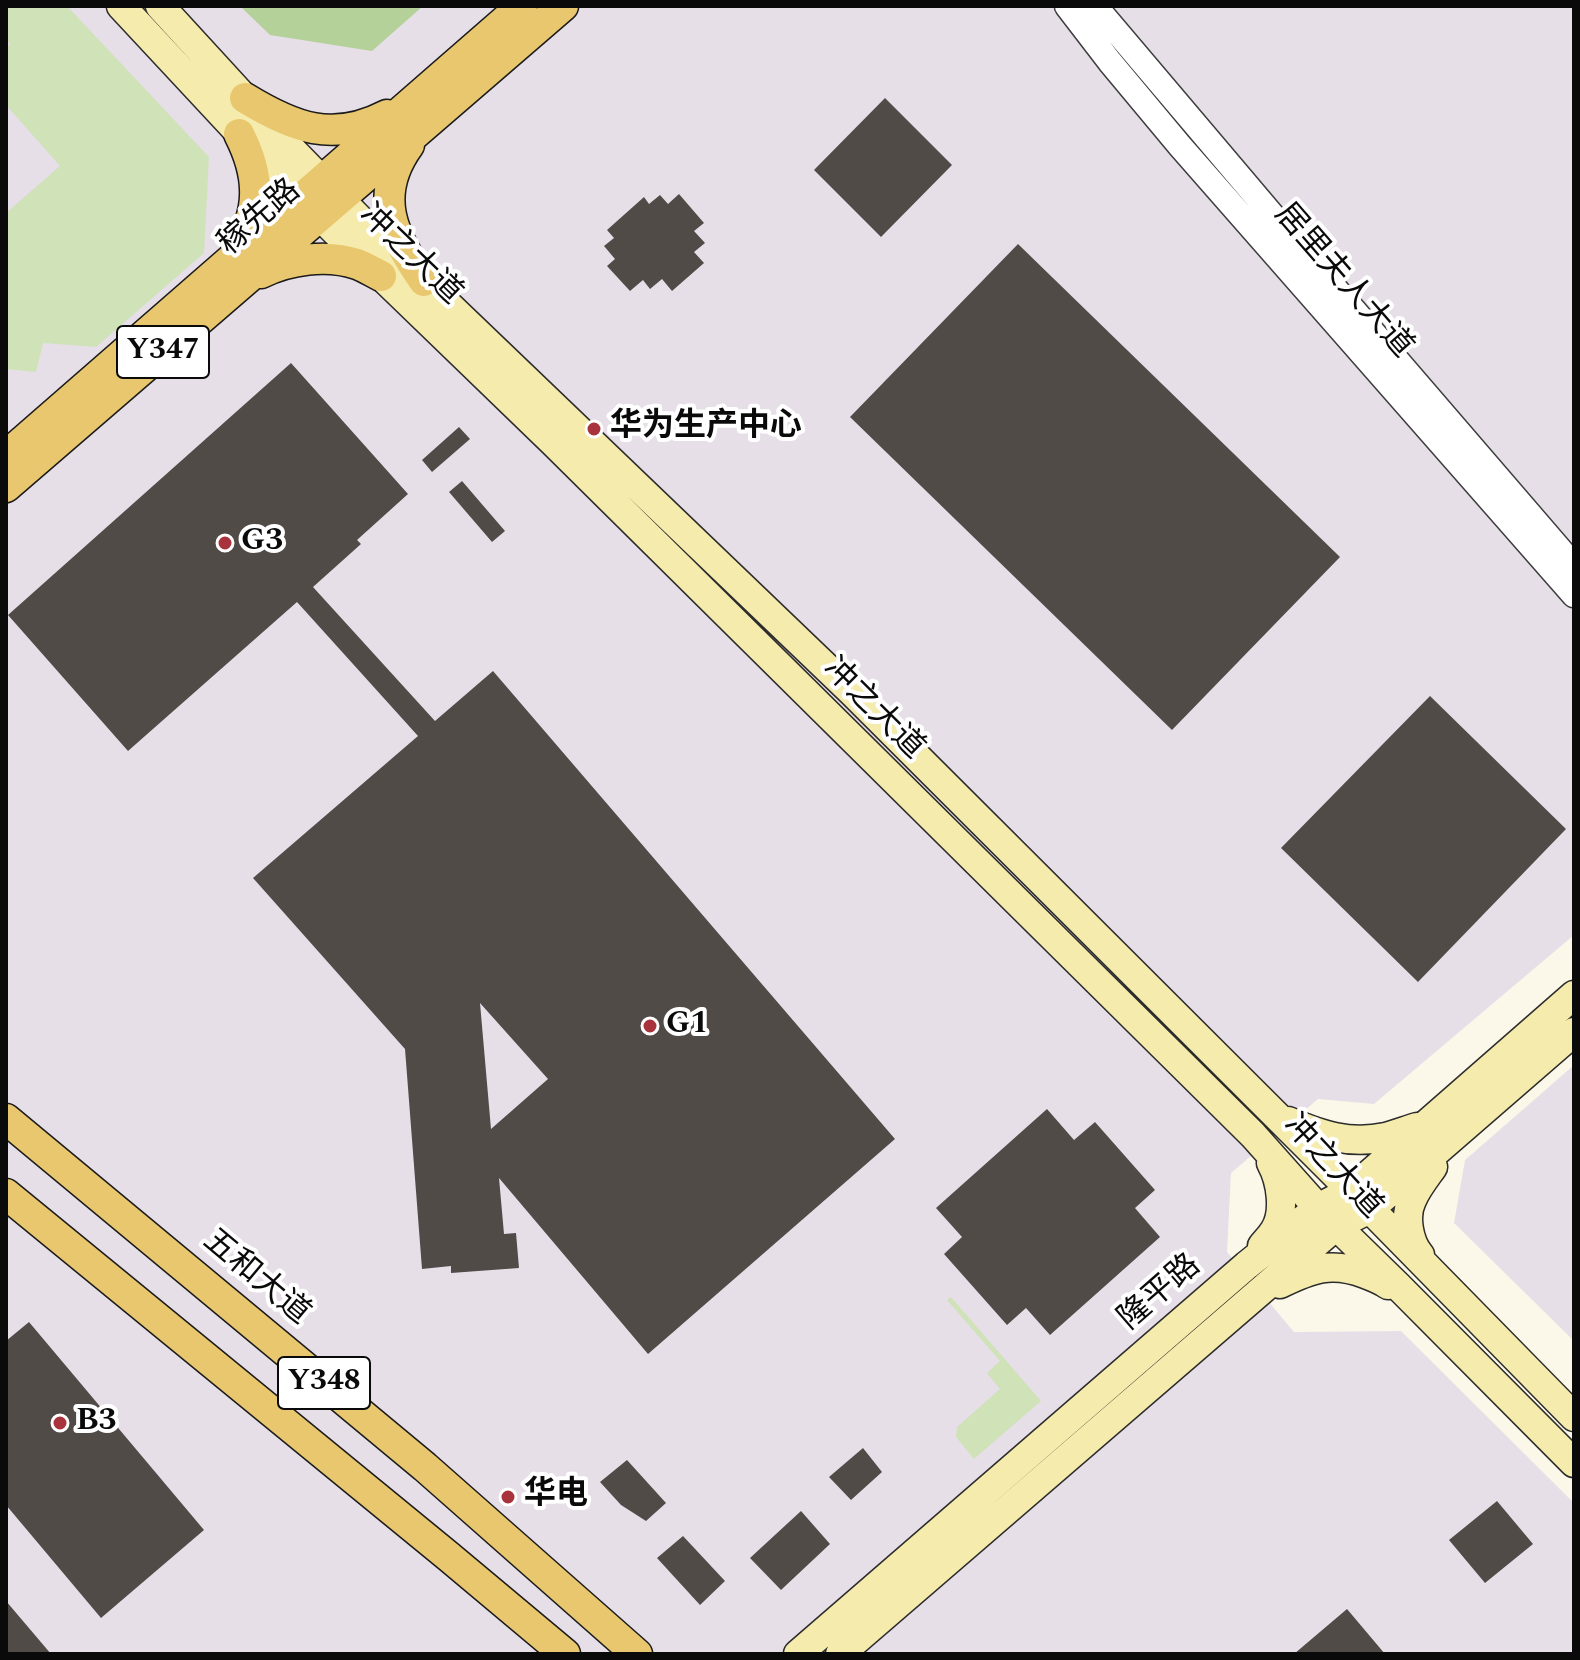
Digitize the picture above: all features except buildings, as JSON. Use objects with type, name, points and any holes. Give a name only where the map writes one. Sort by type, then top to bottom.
[{"type":"main road","name":"冲之大道","points":[[121,6],[239,134],[424,281],[852,692],[1574,1417]]},
{"type":"main road","name":"冲之大道","points":[[160,6],[245,98],[381,276],[565,453],[1253,1135],[1327,1217],[1574,1463]]},
{"type":"main road","name":"稼先路","points":[[6,487],[234,274],[321,198],[417,98],[522,6]]},
{"type":"main road","name":"稼先路","points":[[321,198],[419,131],[563,6]]},
{"type":"main road","points":[[245,98],[272,115],[297,125],[326,130],[353,129],[384,117],[417,98]]},
{"type":"main road","points":[[419,131],[401,156],[392,179],[389,203],[393,227],[404,252],[424,281]]},
{"type":"main road","points":[[239,134],[251,161],[256,193],[254,214],[234,274],[266,271],[312,259],[357,264],[381,276]]},
{"type":"main road","name":"稼先路","points":[[6,456],[234,274]]},
{"type":"main road","name":"隆平路","points":[[1360,1200],[1425,1125],[1574,995]]},
{"type":"main road","name":"隆平路","points":[[798,1654],[1247,1265],[1360,1200],[1452,1137],[1574,1032]]},
{"type":"main road","points":[[1276,1116],[1319,1135],[1341,1139],[1386,1137],[1425,1125]]},
{"type":"main road","name":"五和大道","points":[[6,1119],[425,1467],[636,1652]]},
{"type":"main road","points":[[1247,1265],[1276,1228],[1281,1207],[1274,1168],[1253,1135]]},
{"type":"main road","points":[[1443,1284],[1416,1251],[1408,1227],[1410,1202],[1452,1137]]},
{"type":"main road","name":"Y348","points":[[6,1194],[565,1654]]},
{"type":"main road","name":"隆平路","points":[[840,1654],[1248,1301],[1327,1217]]},
{"type":"main road","points":[[1248,1301],[1299,1275],[1329,1266],[1352,1269],[1382,1280],[1422,1310]]},
{"type":"street","name":"居里夫人大道","points":[[1067,6],[1180,146],[1574,595]]},
{"type":"street","name":"居里夫人大道","points":[[1095,6],[1574,566]]},
{"type":"shaded area","points":[[6,6],[1574,6],[1574,935],[1374,1104],[1318,1099],[1231,1173],[1227,1252],[1294,1332],[1401,1331],[1574,1503],[1574,1654],[6,1654]]},
{"type":"shaded area","points":[[1574,1065],[1574,1341],[1454,1223],[1465,1160]]},
{"type":"green space","points":[[6,6],[67,6],[209,157],[204,253],[96,347],[43,343],[36,372],[6,369],[6,213],[60,166],[6,105],[6,48],[10,44],[6,39]]},
{"type":"green space","points":[[240,6],[423,6],[372,51],[270,35]]},
{"type":"green space","points":[[951,1297],[1041,1401],[974,1459],[956,1437],[957,1427],[1000,1389],[987,1373],[1000,1361],[947,1300]]},
{"type":"place","name":"华为生产中心","points":[[594,429]]},
{"type":"place","name":"G3","points":[[225,543]]},
{"type":"place","name":"G1","points":[[650,1026]]},
{"type":"place","name":"B3","points":[[60,1423]]},
{"type":"place","name":"华电","points":[[508,1497]]}]
